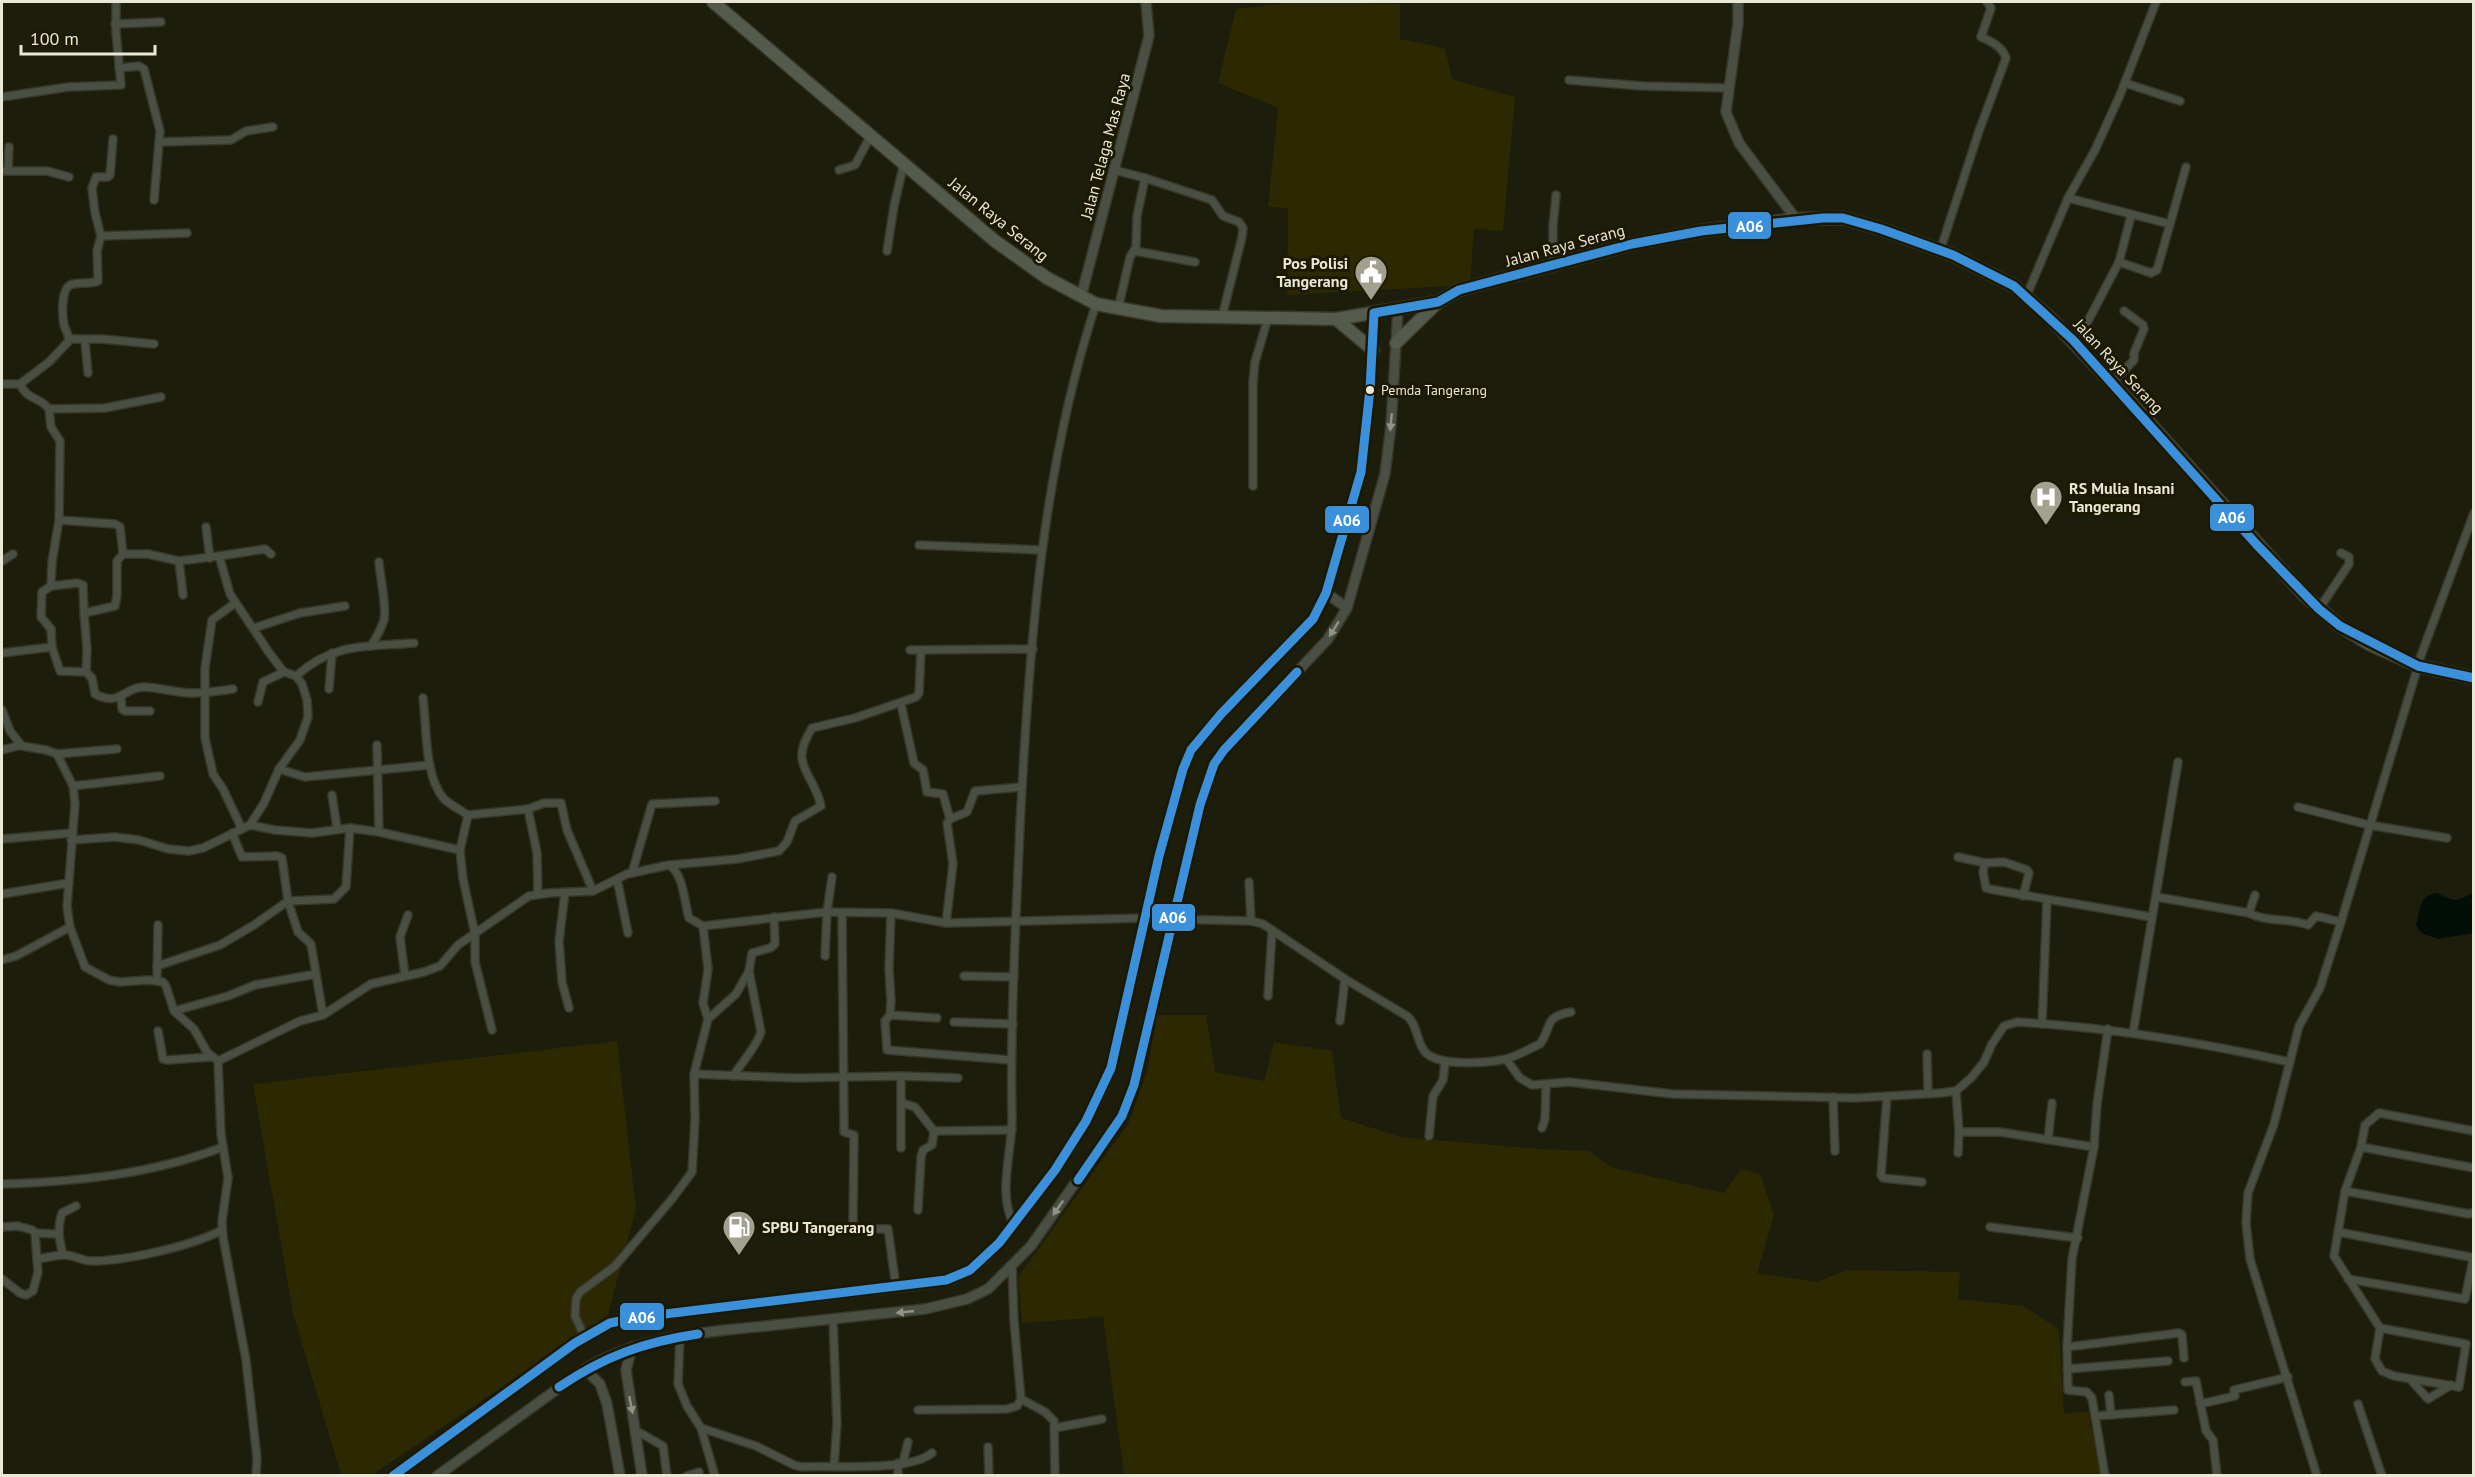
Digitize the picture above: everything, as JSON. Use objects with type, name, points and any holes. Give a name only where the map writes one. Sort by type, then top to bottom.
[{"type":"highway","name":"Jalan Raya Serang","points":[[713,2],[995,241],[1033,269],[1081,297],[1096,304],[1118,309],[1161,316],[1268,318],[1336,318],[1398,310],[1438,302],[1459,291],[1632,244],[1690,233],[1796,219],[1843,218],[1881,229],[1940,251],[2014,286],[2073,340],[2257,544],[2319,609],[2340,626],[2419,662]]},
{"type":"highway","points":[[1396,343],[1438,302]]},
{"type":"highway","points":[[1336,318],[1373,350]]},
{"type":"highway","points":[[2419,662],[2474,673]]},
{"type":"highway","points":[[2419,662],[2474,678]]},
{"type":"main road","name":"Jalan Telaga Mas Raya","points":[[1081,297],[1149,36],[1146,2]]},
{"type":"main road","points":[[1738,2],[1738,23],[1726,112],[1739,143],[1796,219]]},
{"type":"main road","points":[[437,1476],[585,1369],[610,1355],[632,1347],[680,1336],[925,1310],[967,1299],[988,1289],[1031,1246],[1122,1116],[1134,1085],[1200,805],[1214,764],[1224,750],[1328,639],[1347,608],[1385,474],[1398,310]]},
{"type":"main road","points":[[392,1476],[585,1338],[610,1323],[633,1318],[933,1284],[959,1276],[980,1262],[1014,1225],[1075,1143],[1104,1087],[1118,1042],[1162,845],[1183,769],[1191,750],[1201,735],[1313,619],[1326,593],[1360,471],[1373,350],[1374,313]]},
{"type":"main road","points":[[1326,593],[1347,608]]},
{"type":"main road","points":[[632,1347],[626,1370],[642,1476]]},
{"type":"main road","points":[[585,1369],[600,1384],[608,1404],[620,1476]]},
{"type":"street","points":[[2,97],[68,87],[122,83],[115,24],[116,2]]},
{"type":"street","points":[[1940,251],[1979,131],[2006,58],[1996,45],[1981,37],[1991,8],[1987,2]]},
{"type":"street","points":[[2026,297],[2068,198],[2095,150],[2125,84],[2156,2]]},
{"type":"street","points":[[115,24],[161,22]]},
{"type":"street","points":[[120,68],[143,66],[160,131],[154,200]]},
{"type":"street","points":[[1569,80],[1642,86],[1728,88]]},
{"type":"street","points":[[2125,84],[2180,101]]},
{"type":"street","points":[[159,142],[231,140],[246,131],[273,127]]},
{"type":"street","points":[[839,170],[855,165],[871,135]]},
{"type":"street","points":[[70,339],[64,323],[65,291],[68,286],[74,284],[98,281],[97,251],[101,236],[94,205],[93,181],[96,177],[110,175],[113,139]]},
{"type":"street","points":[[9,147],[5,171],[46,171],[69,177]]},
{"type":"street","points":[[887,251],[904,163]]},
{"type":"street","points":[[2119,262],[2151,273],[2157,270],[2186,167]]},
{"type":"street","points":[[1114,170],[1212,200],[1223,216],[1239,222],[1243,228],[1222,317]]},
{"type":"street","points":[[1118,309],[1130,257],[1135,251],[1137,216],[1145,178]]},
{"type":"street","points":[[1553,264],[1552,226],[1556,195]]},
{"type":"street","points":[[2068,198],[2131,216],[2170,224]]},
{"type":"street","points":[[2073,340],[2088,321],[2119,262],[2131,216]]},
{"type":"street","points":[[101,236],[187,233]]},
{"type":"street","points":[[1135,251],[1195,262]]},
{"type":"street","points":[[1014,1225],[1006,1206],[1012,1130],[1011,1060],[1016,922],[1022,787],[1041,550],[1072,392],[1096,304]]},
{"type":"street","points":[[2113,382],[2134,360],[2134,353],[2145,329],[2124,311]]},
{"type":"street","points":[[1253,486],[1253,382],[1255,362],[1268,318]]},
{"type":"street","points":[[70,339],[102,339],[154,344]]},
{"type":"street","points":[[2,384],[20,384],[53,358],[70,339]]},
{"type":"street","points":[[85,340],[88,373]]},
{"type":"street","points":[[20,384],[26,395],[42,402],[50,409],[105,408],[161,397]]},
{"type":"street","points":[[50,409],[51,427],[60,441],[59,520],[52,562],[51,586]]},
{"type":"street","points":[[2317,1476],[2250,1258],[2246,1223],[2248,1193],[2274,1125],[2299,1026],[2320,988],[2419,662],[2474,513]]},
{"type":"street","points":[[59,520],[115,524],[120,527],[123,554],[117,561],[115,606],[84,613]]},
{"type":"street","points":[[206,527],[210,558]]},
{"type":"street","points":[[918,544],[1041,550]]},
{"type":"street","points":[[123,554],[148,554],[179,561],[265,549],[271,554]]},
{"type":"street","points":[[2319,609],[2349,564],[2349,557],[2341,553]]},
{"type":"street","points":[[2,561],[13,554]]},
{"type":"street","points":[[2,838],[115,837],[139,840],[168,849],[189,851],[203,848],[250,825],[264,803],[279,769],[300,740],[308,717],[307,700],[302,684],[296,676],[284,672],[235,603],[222,574],[219,556]]},
{"type":"street","points":[[179,561],[183,595]]},
{"type":"street","points":[[371,646],[384,618],[385,606],[380,562]]},
{"type":"street","points":[[86,672],[83,585],[77,583],[51,586],[42,592],[41,617],[51,629],[52,647],[60,671],[86,672],[92,678],[95,694],[101,697],[121,698],[134,689],[143,687],[205,693],[233,689]]},
{"type":"street","points":[[235,603],[212,620],[205,668],[205,738],[213,774],[223,789],[242,829]]},
{"type":"street","points":[[254,628],[300,613],[345,606]]},
{"type":"street","points":[[296,676],[309,665],[332,652],[360,645],[414,643]]},
{"type":"street","points":[[2,653],[52,647]]},
{"type":"street","points":[[910,650],[1033,649]]},
{"type":"street","points":[[218,1061],[300,1021],[323,1015],[371,984],[440,966],[458,945],[520,900],[538,894],[593,891],[632,873],[669,865],[737,859],[779,851],[787,842],[795,821],[821,806],[801,763],[802,744],[812,728],[910,701],[919,693],[921,650]]},
{"type":"street","points":[[329,688],[332,652]]},
{"type":"street","points":[[258,702],[263,682],[284,672]]},
{"type":"street","points":[[121,698],[122,709],[125,711],[150,711]]},
{"type":"street","points":[[423,698],[430,765],[436,785],[443,797],[468,815],[528,809],[544,803],[563,805],[563,819],[593,891]]},
{"type":"street","points":[[901,704],[914,763],[923,770],[927,792],[943,794],[950,819],[947,830],[953,864],[946,923]]},
{"type":"street","points":[[2,710],[10,730],[21,745]]},
{"type":"street","points":[[2,732],[10,730]]},
{"type":"street","points":[[2,750],[21,745],[57,754],[117,749]]},
{"type":"street","points":[[377,745],[379,832]]},
{"type":"street","points":[[57,754],[73,786],[75,804],[68,906],[70,927],[85,967],[98,975],[120,982],[157,980],[166,986],[174,1011],[194,1029],[211,1057],[218,1061]]},
{"type":"street","points":[[2133,1033],[2178,762]]},
{"type":"street","points":[[279,769],[305,777],[430,765]]},
{"type":"street","points":[[73,786],[160,776]]},
{"type":"street","points":[[950,819],[967,812],[975,791],[1022,787]]},
{"type":"street","points":[[332,795],[337,828]]},
{"type":"street","points":[[632,873],[651,804],[715,801]]},
{"type":"street","points":[[2298,807],[2369,825],[2447,838]]},
{"type":"street","points":[[528,809],[537,853],[538,894]]},
{"type":"street","points":[[468,815],[460,850],[463,879],[475,934],[475,962],[492,1030]]},
{"type":"street","points":[[250,825],[312,833],[350,828],[460,850]]},
{"type":"street","points":[[158,966],[220,945],[288,901],[334,898],[346,887],[350,828]]},
{"type":"street","points":[[232,833],[243,857],[277,856],[282,858],[288,901],[298,932],[311,944],[323,1015]]},
{"type":"street","points":[[1958,857],[1985,863],[2004,862],[2026,870],[2029,873],[2023,896]]},
{"type":"street","points":[[1985,863],[1983,872],[1986,888],[2151,917]]},
{"type":"street","points":[[669,865],[676,869],[680,877],[689,918],[703,926],[827,912],[891,913],[946,923],[1145,918]]},
{"type":"street","points":[[825,957],[827,912],[832,877]]},
{"type":"street","points":[[617,879],[628,933]]},
{"type":"street","points":[[1250,882],[1251,921]]},
{"type":"street","points":[[2,894],[69,883]]},
{"type":"street","points":[[565,891],[559,941],[562,982],[569,1008]]},
{"type":"street","points":[[2250,913],[2255,895]]},
{"type":"street","points":[[2157,897],[2250,913],[2261,918],[2298,921],[2308,925],[2316,916],[2341,922]]},
{"type":"street","points":[[2042,1024],[2047,900]]},
{"type":"street","points":[[842,913],[842,1078],[844,1131],[854,1135],[853,1223],[859,1229],[888,1229],[896,1287]]},
{"type":"street","points":[[891,913],[890,1015],[885,1021],[887,1050],[1011,1060]]},
{"type":"street","points":[[405,976],[400,937],[408,915]]},
{"type":"street","points":[[708,1019],[735,994],[749,971],[753,953],[770,948],[775,944],[774,917]]},
{"type":"street","points":[[1173,919],[1251,921],[1263,924],[1345,979],[1407,1016],[1414,1024],[1425,1052],[1432,1058],[1445,1062],[1506,1059],[1540,1044],[1552,1018],[1571,1012]]},
{"type":"street","points":[[157,980],[158,925]]},
{"type":"street","points":[[585,1338],[575,1316],[576,1299],[580,1292],[615,1266],[692,1172],[695,1120],[694,1074],[708,1019],[703,1003],[708,969],[703,926]]},
{"type":"street","points":[[2,960],[16,956],[70,927]]},
{"type":"street","points":[[1268,996],[1272,932]]},
{"type":"street","points":[[733,1076],[751,1047],[759,1041],[761,1032],[749,971]]},
{"type":"street","points":[[174,1011],[228,996],[255,985],[316,974]]},
{"type":"street","points":[[964,976],[1014,977]]},
{"type":"street","points":[[1340,1021],[1345,979]]},
{"type":"street","points":[[890,1015],[937,1018]]},
{"type":"street","points":[[954,1022],[1012,1024]]},
{"type":"street","points":[[1506,1059],[1525,1083],[1532,1085],[1569,1082],[1673,1094],[1887,1096],[1956,1091],[1984,1062],[2004,1026],[2017,1022],[2108,1029],[2210,1045],[2290,1062]]},
{"type":"street","points":[[2105,1476],[2090,1394],[2068,1390],[2067,1347],[2072,1259],[2078,1238],[2094,1148],[2097,1104],[2108,1029]]},
{"type":"street","points":[[158,1031],[163,1059],[211,1057]]},
{"type":"street","points":[[1927,1054],[1928,1093]]},
{"type":"street","points":[[218,1061],[223,1147],[228,1178],[222,1230],[246,1360],[257,1458],[256,1476]]},
{"type":"street","points":[[1429,1136],[1433,1096],[1443,1080],[1445,1062]]},
{"type":"street","points":[[694,1074],[958,1078]]},
{"type":"street","points":[[901,1076],[901,1148]]},
{"type":"street","points":[[1542,1128],[1545,1119],[1546,1085]]},
{"type":"street","points":[[1956,1091],[1958,1153]]},
{"type":"street","points":[[1887,1096],[1881,1175],[1889,1180],[1922,1182]]},
{"type":"street","points":[[1833,1097],[1835,1151]]},
{"type":"street","points":[[902,1103],[915,1107],[934,1131],[932,1145],[923,1150],[921,1156],[918,1210]]},
{"type":"street","points":[[2048,1140],[2052,1103]]},
{"type":"street","points":[[2380,1328],[2466,1344],[2459,1387],[2394,1376],[2382,1371],[2375,1359],[2380,1328],[2334,1256],[2345,1191],[2361,1147],[2365,1125],[2379,1113],[2474,1131]]},
{"type":"street","points":[[934,1131],[1012,1130]]},
{"type":"street","points":[[1959,1132],[2000,1132],[2094,1148]]},
{"type":"street","points":[[2,1184],[135,1171],[174,1163],[223,1147]]},
{"type":"street","points":[[2361,1147],[2474,1168]]},
{"type":"street","points":[[2345,1191],[2469,1214],[2474,1212]]},
{"type":"street","points":[[63,1255],[57,1234],[62,1213],[76,1206]]},
{"type":"street","points":[[2,1227],[30,1227],[35,1233],[37,1282],[33,1291],[26,1295],[2,1279]]},
{"type":"street","points":[[1990,1227],[2078,1238]]},
{"type":"street","points":[[37,1259],[63,1255],[89,1261],[106,1260],[180,1246],[206,1239],[222,1230]]},
{"type":"street","points":[[2338,1232],[2470,1257],[2473,1260],[2465,1299],[2348,1279]]},
{"type":"street","points":[[35,1233],[57,1234]]},
{"type":"street","points":[[918,1410],[1007,1409],[1017,1406],[1021,1400],[1012,1266]]},
{"type":"street","points":[[833,1319],[837,1423],[834,1466]]},
{"type":"street","points":[[2067,1347],[2180,1334],[2184,1358]]},
{"type":"street","points":[[680,1336],[678,1384],[687,1406],[701,1428],[715,1476]]},
{"type":"street","points":[[2067,1369],[2168,1361]]},
{"type":"street","points":[[2200,1404],[2235,1396],[2234,1390],[2288,1377]]},
{"type":"street","points":[[2410,1379],[2428,1399],[2451,1385]]},
{"type":"street","points":[[2185,1382],[2196,1381],[2206,1431],[2213,1440],[2217,1476]]},
{"type":"street","points":[[2109,1395],[2111,1415]]},
{"type":"street","points":[[1021,1400],[1050,1416],[1054,1428],[1055,1476]]},
{"type":"street","points":[[2358,1404],[2382,1476]]},
{"type":"street","points":[[2095,1416],[2174,1410]]},
{"type":"street","points":[[1054,1428],[1102,1419]]},
{"type":"street","points":[[701,1428],[756,1446],[794,1466],[900,1463],[924,1458],[932,1453]]},
{"type":"street","points":[[635,1430],[663,1446],[667,1476]]},
{"type":"street","points":[[898,1476],[908,1442]]},
{"type":"street","points":[[988,1447],[989,1476]]},
{"type":"street","points":[[687,1476],[699,1472]]},
{"type":"shaded area","points":[[1295,2],[1400,4],[1400,39],[1445,48],[1452,79],[1515,97],[1503,231],[1474,229],[1470,285],[1287,295],[1288,208],[1268,207],[1278,108],[1218,83],[1236,9]]},
{"type":"shaded area","points":[[2437,893],[2455,900],[2473,893],[2473,933],[2438,939],[2421,933],[2416,925],[2421,904],[2431,894]]},
{"type":"shaded area","points":[[1157,1015],[1206,1015],[1215,1072],[1264,1081],[1274,1042],[1332,1051],[1341,1118],[1401,1137],[1589,1151],[1611,1167],[1724,1193],[1741,1169],[1760,1174],[1774,1215],[1757,1273],[1816,1282],[1848,1270],[1960,1272],[1958,1299],[2023,1306],[2059,1329],[2064,1414],[2088,1411],[2101,1475],[1124,1475],[1103,1317],[1022,1323],[1018,1277],[1128,1124],[1147,1072]]},
{"type":"shaded area","points":[[617,1041],[636,1209],[608,1315],[372,1475],[341,1475],[293,1313],[253,1084]]},
{"type":"transit line","name":"A06","points":[[393,1476],[575,1343],[610,1323],[640,1317],[946,1280],[970,1270],[999,1243],[1055,1170],[1086,1121],[1111,1068],[1159,856],[1183,769],[1191,750],[1221,714],[1313,619],[1326,593],[1361,472],[1370,389],[1374,313],[1438,302],[1459,290],[1632,244],[1701,231],[1823,218],[1843,218],[1881,229],[1953,255],[2014,286],[2073,340],[2257,545],[2319,609],[2340,626],[2418,666],[2474,678]]},
{"type":"transit line","name":"A06","points":[[1078,1180],[1122,1116],[1134,1085],[1200,805],[1214,764],[1224,750],[1297,672]]},
{"type":"transit line","name":"A06","points":[[559,1387],[593,1367],[626,1352],[660,1341],[698,1334]]},
{"type":"place","name":"Pos Polisi Tangerang","points":[[1371,301]]},
{"type":"place","name":"Pemda Tangerang","points":[[1370,390]]},
{"type":"place","name":"RS Mulia Insani Tangerang","points":[[2046,526]]},
{"type":"place","name":"SPBU Tangerang","points":[[739,1256]]}]
